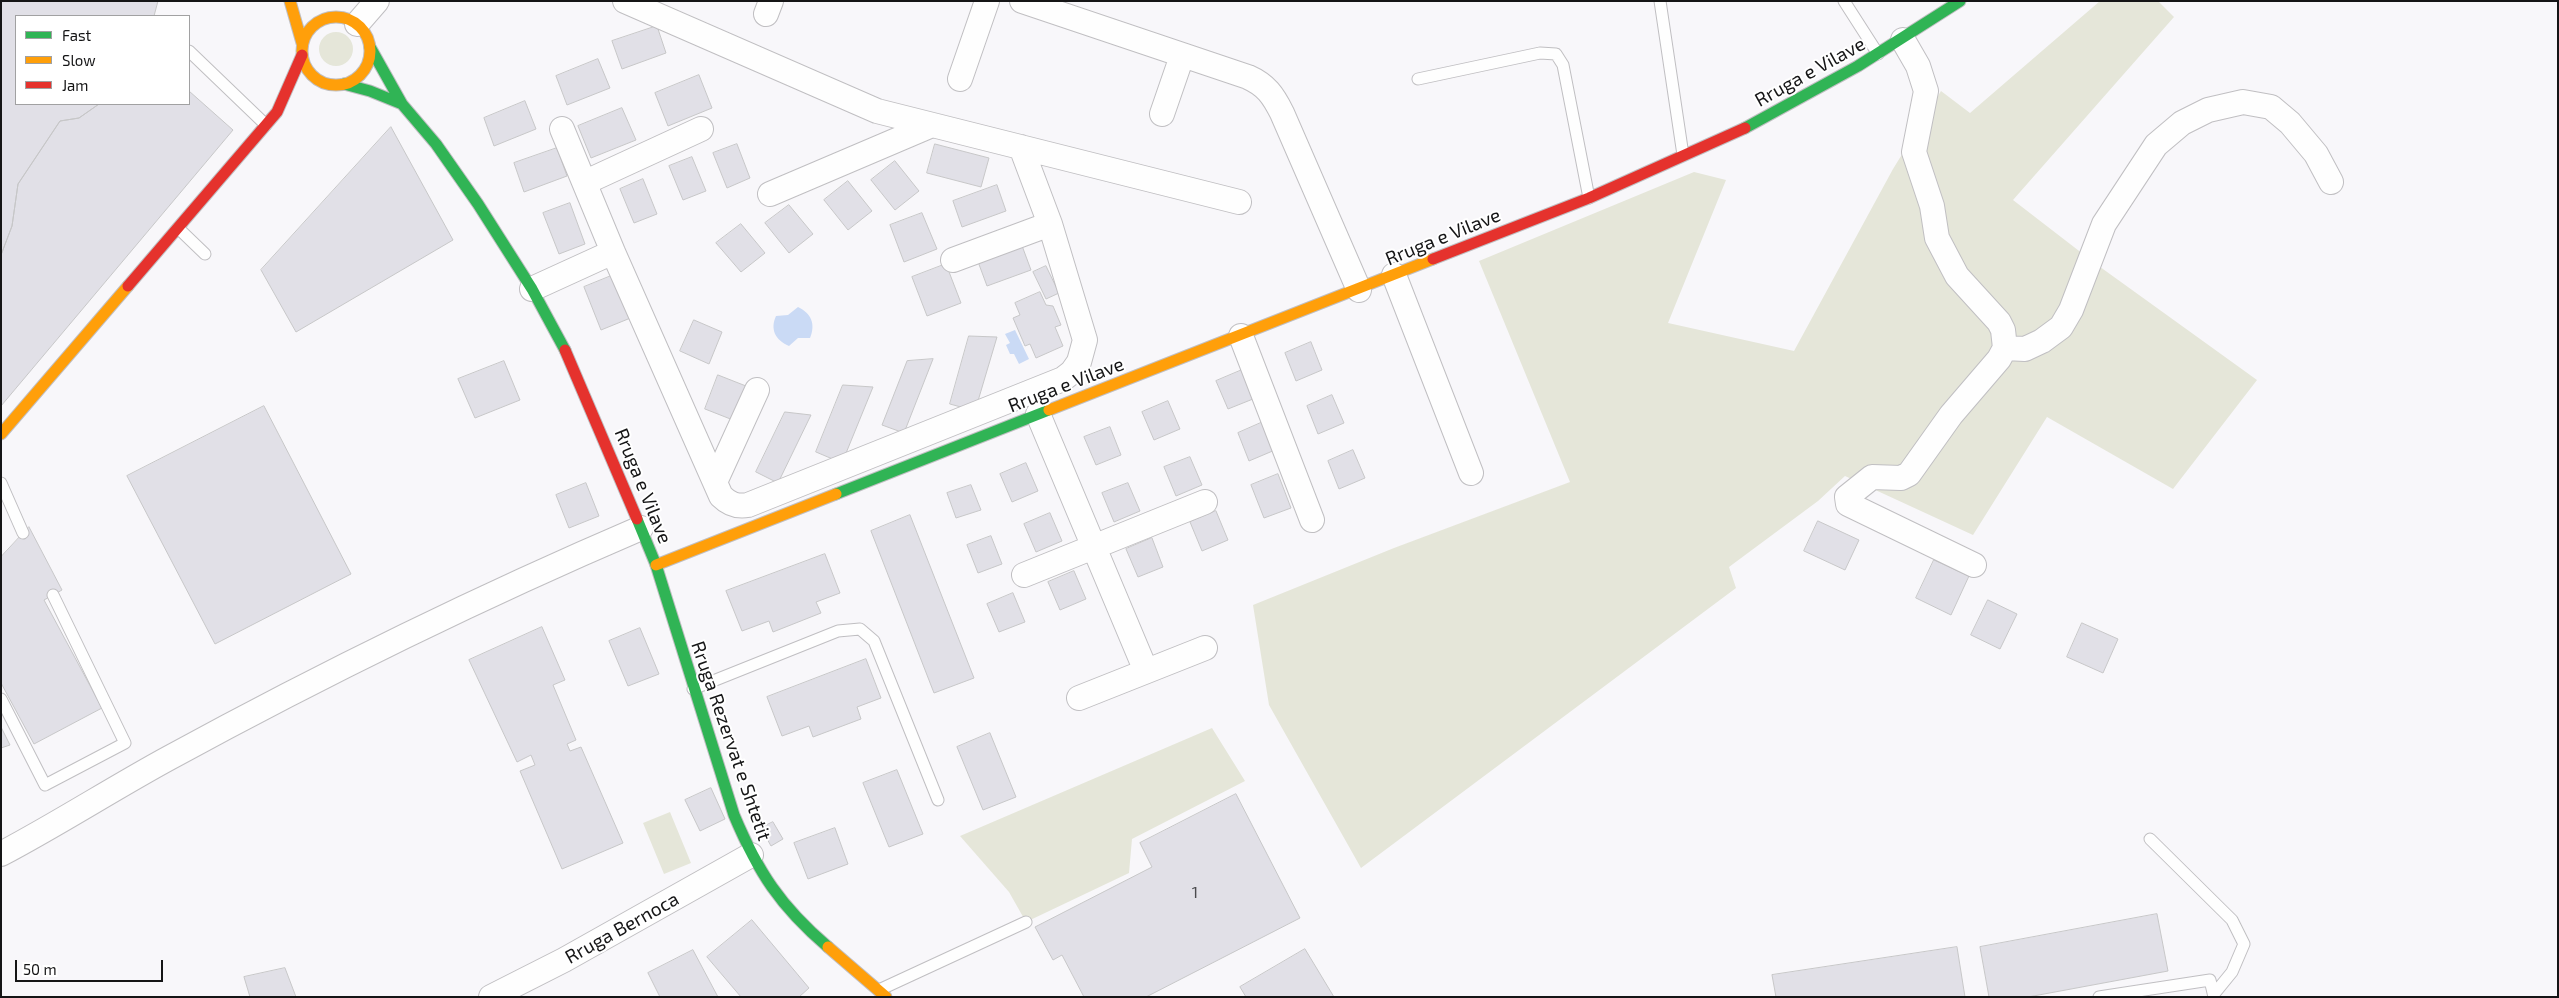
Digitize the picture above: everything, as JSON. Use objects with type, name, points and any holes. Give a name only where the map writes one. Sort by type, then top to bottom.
[{"type":"street","points":[[1,434],[176,227],[277,112],[302,55],[302,43],[290,1]]},
{"type":"street","points":[[302,43],[305,35],[316,22],[324,18],[349,20],[377,1]]},
{"type":"street","points":[[625,1],[877,111],[1239,202]]},
{"type":"street","points":[[960,79],[987,1]]},
{"type":"street","points":[[1022,1],[1259,82],[1274,96],[1359,290]]},
{"type":"street","name":"Rruga e Vilave","points":[[370,47],[402,104],[436,144],[473,196],[532,289],[572,362],[656,565],[1589,198],[1752,124],[1903,40],[1960,1]]},
{"type":"street","points":[[315,93],[353,80],[366,66],[370,47],[363,30],[323,6]]},
{"type":"street","points":[[1903,40],[1918,66],[1926,91],[1914,152],[1932,206],[1937,238],[1957,276],[1999,322],[2003,330],[2005,348],[1999,359],[1951,416],[1909,474],[1901,478],[1872,477],[1846,497],[1848,504],[1974,565]]},
{"type":"street","points":[[302,55],[312,76],[338,84]]},
{"type":"street","points":[[1162,114],[1182,56]]},
{"type":"street","name":"Rruga e Vilave","points":[[338,84],[370,91],[402,104]]},
{"type":"street","points":[[2005,348],[2025,349],[2061,327],[2072,310],[2104,224],[2156,145],[2182,124],[2208,110],[2243,102],[2271,107],[2290,123],[2316,154],[2331,182]]},
{"type":"street","points":[[277,112],[293,104]]},
{"type":"street","points":[[770,194],[932,125]]},
{"type":"street","points":[[562,129],[586,182],[613,252],[721,496],[726,501],[740,506],[748,505],[1063,379],[1072,372],[1079,362],[1084,340],[1050,224],[1021,147]]},
{"type":"street","points":[[586,182],[701,129]]},
{"type":"street","points":[[953,260],[1050,224]]},
{"type":"street","points":[[532,289],[613,252]]},
{"type":"street","points":[[1394,275],[1471,473]]},
{"type":"street","points":[[1241,336],[1312,520]]},
{"type":"street","points":[[1079,362],[1098,392]]},
{"type":"street","points":[[715,482],[757,390]]},
{"type":"street","points":[[1038,414],[1146,671]]},
{"type":"street","points":[[1024,575],[1205,502]]},
{"type":"street","points":[[1,854],[167,759],[372,651],[542,570],[641,528]]},
{"type":"street","name":"Rruga Rezervat e Shtetit","points":[[656,565],[693,689],[734,815],[751,855],[766,881],[785,906],[821,941],[882,994]]},
{"type":"street","points":[[1079,698],[1205,648]]},
{"type":"street","name":"Rruga Bernoca","points":[[491,997],[564,960],[751,855]]},
{"type":"lane","points":[[1660,1],[1682,155]]},
{"type":"lane","points":[[1844,1],[1878,54]]},
{"type":"lane","points":[[190,52],[266,125]]},
{"type":"lane","points":[[1418,79],[1540,53],[1556,54],[1563,65],[1589,198]]},
{"type":"lane","points":[[176,227],[204,254]]},
{"type":"lane","points":[[1,483],[23,533]]},
{"type":"lane","points":[[1,698],[45,785],[125,743],[53,595]]},
{"type":"lane","points":[[693,689],[838,631],[860,629],[874,641],[938,800]]},
{"type":"lane","points":[[2150,839],[2232,920],[2244,944],[2232,972],[2214,995]]},
{"type":"lane","points":[[882,994],[1026,922]]},
{"type":"lane","points":[[2099,997],[2210,980],[2214,995]]},
{"type":"shaded area","points":[[2100,1],[2158,1],[2174,17],[2013,200],[2096,264],[2257,380],[2173,489],[2047,417],[1973,535],[1845,476],[1818,501],[1729,567],[1736,588],[1361,868],[1269,705],[1253,605],[1394,548],[1570,482],[1479,261],[1694,172],[1726,180],[1668,323],[1794,351],[1893,169],[1941,91],[1970,113]]},
{"type":"shaded area","points":[[336,32],[348,37],[353,49],[348,61],[336,66],[324,61],[319,49],[324,37]]},
{"type":"shaded area","points":[[1212,728],[1245,781],[1132,839],[1129,873],[1026,922],[1009,892],[960,836]]},
{"type":"shaded area","points":[[670,812],[691,863],[664,874],[643,823]]},
{"type":"water","points":[[798,307],[809,316],[812,324],[812,333],[810,338],[798,338],[789,346],[780,341],[775,334],[774,321],[776,316],[788,315]]},
{"type":"water","points":[[1015,330],[1029,359],[1019,364],[1014,354],[1010,354],[1006,345],[1010,343],[1005,334]]},
{"type":"building","points":[[1,1],[158,1],[154,15],[15,15],[15,105],[98,105],[79,118],[60,121],[18,184],[12,226],[1,255]]},
{"type":"building","points":[[657,26],[666,53],[622,69],[612,41]]},
{"type":"building","points":[[598,59],[610,88],[567,105],[556,76]]},
{"type":"building","points":[[699,75],[712,108],[668,126],[655,93]]},
{"type":"building","points":[[190,92],[233,130],[1,406],[1,255],[12,226],[18,184],[60,121],[79,118],[98,105],[190,105]]},
{"type":"building","points":[[525,101],[536,129],[494,146],[484,118]]},
{"type":"building","points":[[622,108],[636,140],[591,158],[578,126]]},
{"type":"building","points":[[391,127],[453,240],[296,332],[261,270]]},
{"type":"building","points":[[737,144],[750,178],[727,188],[713,153]]},
{"type":"building","points":[[935,144],[989,158],[981,187],[927,173]]},
{"type":"building","points":[[557,148],[567,176],[524,192],[514,163]]},
{"type":"building","points":[[692,157],[706,191],[683,200],[669,166]]},
{"type":"building","points":[[895,161],[919,191],[895,210],[871,180]]},
{"type":"building","points":[[643,179],[657,214],[634,223],[620,189]]},
{"type":"building","points":[[848,181],[872,211],[848,230],[824,200]]},
{"type":"building","points":[[997,185],[1006,211],[962,227],[953,201]]},
{"type":"building","points":[[570,203],[585,244],[559,254],[543,213]]},
{"type":"building","points":[[789,205],[813,234],[789,253],[765,223]]},
{"type":"building","points":[[922,213],[937,249],[904,262],[890,225]]},
{"type":"building","points":[[741,224],[765,253],[741,272],[716,243]]},
{"type":"building","points":[[1021,243],[1031,270],[987,286],[977,259]]},
{"type":"building","points":[[946,264],[961,303],[927,316],[912,277]]},
{"type":"building","points":[[1046,266],[1059,293],[1046,299],[1033,272]]},
{"type":"building","points":[[616,274],[633,317],[601,330],[584,287]]},
{"type":"building","points":[[1040,292],[1046,305],[1053,306],[1061,325],[1055,327],[1063,346],[1036,358],[1030,344],[1025,346],[1013,318],[1020,315],[1015,303]]},
{"type":"building","points":[[694,320],[722,332],[709,364],[680,351]]},
{"type":"building","points":[[969,336],[997,337],[975,411],[950,404]]},
{"type":"building","points":[[1311,342],[1322,370],[1296,381],[1285,353]]},
{"type":"building","points":[[933,359],[904,433],[882,425],[907,361]]},
{"type":"building","points":[[504,361],[520,400],[475,418],[458,379]]},
{"type":"building","points":[[1242,370],[1253,399],[1228,409],[1216,381]]},
{"type":"building","points":[[718,375],[746,386],[733,420],[705,409]]},
{"type":"building","points":[[843,385],[873,387],[842,463],[816,452]]},
{"type":"building","points":[[1332,395],[1344,423],[1318,434],[1307,406]]},
{"type":"building","points":[[1168,401],[1180,429],[1154,440],[1142,412]]},
{"type":"building","points":[[264,406],[351,574],[215,644],[127,476]]},
{"type":"building","points":[[785,412],[811,415],[778,483],[756,472]]},
{"type":"building","points":[[1263,422],[1275,450],[1249,461],[1238,433]]},
{"type":"building","points":[[1110,427],[1121,455],[1096,465],[1084,437]]},
{"type":"building","points":[[1353,450],[1365,478],[1339,489],[1328,461]]},
{"type":"building","points":[[1190,457],[1202,485],[1176,496],[1164,467]]},
{"type":"building","points":[[1026,463],[1038,491],[1012,502],[1000,474]]},
{"type":"building","points":[[1278,474],[1291,508],[1264,518],[1251,485]]},
{"type":"building","points":[[586,483],[599,516],[569,528],[556,495]]},
{"type":"building","points":[[1128,483],[1140,511],[1114,522],[1102,493]]},
{"type":"building","points":[[971,485],[981,510],[956,518],[947,493]]},
{"type":"building","points":[[1216,511],[1228,540],[1202,551],[1190,522]]},
{"type":"building","points":[[1050,513],[1062,541],[1036,552],[1024,524]]},
{"type":"building","points":[[910,515],[974,678],[934,693],[871,531]]},
{"type":"building","points":[[1818,521],[1859,540],[1845,570],[1804,551]]},
{"type":"building","points":[[29,527],[62,590],[44,600],[102,708],[34,744],[1,683],[1,557]]},
{"type":"building","points":[[991,536],[1002,564],[978,573],[967,545]]},
{"type":"building","points":[[1152,538],[1163,567],[1138,577],[1126,549]]},
{"type":"building","points":[[825,554],[840,593],[816,602],[821,613],[773,632],[769,621],[742,631],[726,591]]},
{"type":"building","points":[[1934,560],[1969,576],[1951,615],[1916,598]]},
{"type":"building","points":[[1074,571],[1086,599],[1060,610],[1048,582]]},
{"type":"building","points":[[1013,593],[1025,622],[999,632],[987,604]]},
{"type":"building","points":[[1988,600],[2017,614],[2000,649],[1971,635]]},
{"type":"building","points":[[2082,623],[2118,639],[2103,673],[2067,657]]},
{"type":"building","points":[[542,627],[565,680],[553,685],[576,740],[567,744],[570,751],[581,747],[623,843],[562,869],[520,771],[535,765],[531,755],[517,762],[469,660]]},
{"type":"building","points":[[640,628],[659,674],[628,686],[609,641]]},
{"type":"building","points":[[866,659],[881,698],[857,707],[861,719],[813,737],[809,726],[782,736],[767,697]]},
{"type":"building","points":[[1,727],[10,745],[1,748]]},
{"type":"building","points":[[990,733],[1016,797],[983,810],[957,747]]},
{"type":"building","points":[[897,770],[923,834],[889,847],[863,783]]},
{"type":"building","points":[[711,788],[725,819],[700,831],[685,800]]},
{"type":"building","points":[[1236,794],[1300,918],[1146,997],[1084,997],[1062,955],[1053,960],[1035,927],[1152,867],[1140,843]]},
{"type":"building","points":[[773,822],[783,839],[771,846],[761,828]]},
{"type":"building","points":[[835,828],[848,864],[808,879],[794,843]]},
{"type":"building","points":[[2157,914],[2168,971],[2028,997],[1989,997],[1980,947]]},
{"type":"building","points":[[752,920],[809,988],[799,997],[741,997],[707,957]]},
{"type":"building","points":[[1957,947],[1965,997],[1776,997],[1772,975]]},
{"type":"building","points":[[1305,949],[1334,997],[1246,997],[1240,987]]},
{"type":"building","points":[[693,950],[718,997],[660,997],[648,973]]},
{"type":"building","points":[[285,968],[296,997],[250,997],[244,977]]},
{"type":"traffic: fast","points":[[1745,128],[1858,66],[1960,1]]},
{"type":"traffic: fast","points":[[370,47],[402,104],[436,144],[478,204],[532,289],[565,350]]},
{"type":"traffic: fast","points":[[344,84],[370,91],[402,104]]},
{"type":"traffic: fast","points":[[836,494],[1049,410]]},
{"type":"traffic: fast","points":[[637,519],[656,565],[734,815],[752,854],[772,887],[796,917],[828,947]]},
{"type":"traffic: slow","points":[[290,1],[302,43]]},
{"type":"traffic: slow","points":[[336,17],[349,20],[360,27],[367,38],[370,51],[367,64],[360,75],[349,82],[336,85],[323,82],[312,75],[305,64],[302,51],[305,38],[312,27],[323,20],[336,17]]},
{"type":"traffic: slow","points":[[1049,410],[1433,259]]},
{"type":"traffic: slow","points":[[1,434],[128,286]]},
{"type":"traffic: slow","points":[[656,565],[836,494]]},
{"type":"traffic: slow","points":[[828,947],[886,997]]},
{"type":"traffic: jam","points":[[128,286],[277,112],[302,55]]},
{"type":"traffic: jam","points":[[1433,259],[1589,198],[1745,128]]},
{"type":"traffic: jam","points":[[565,350],[637,519]]}]
